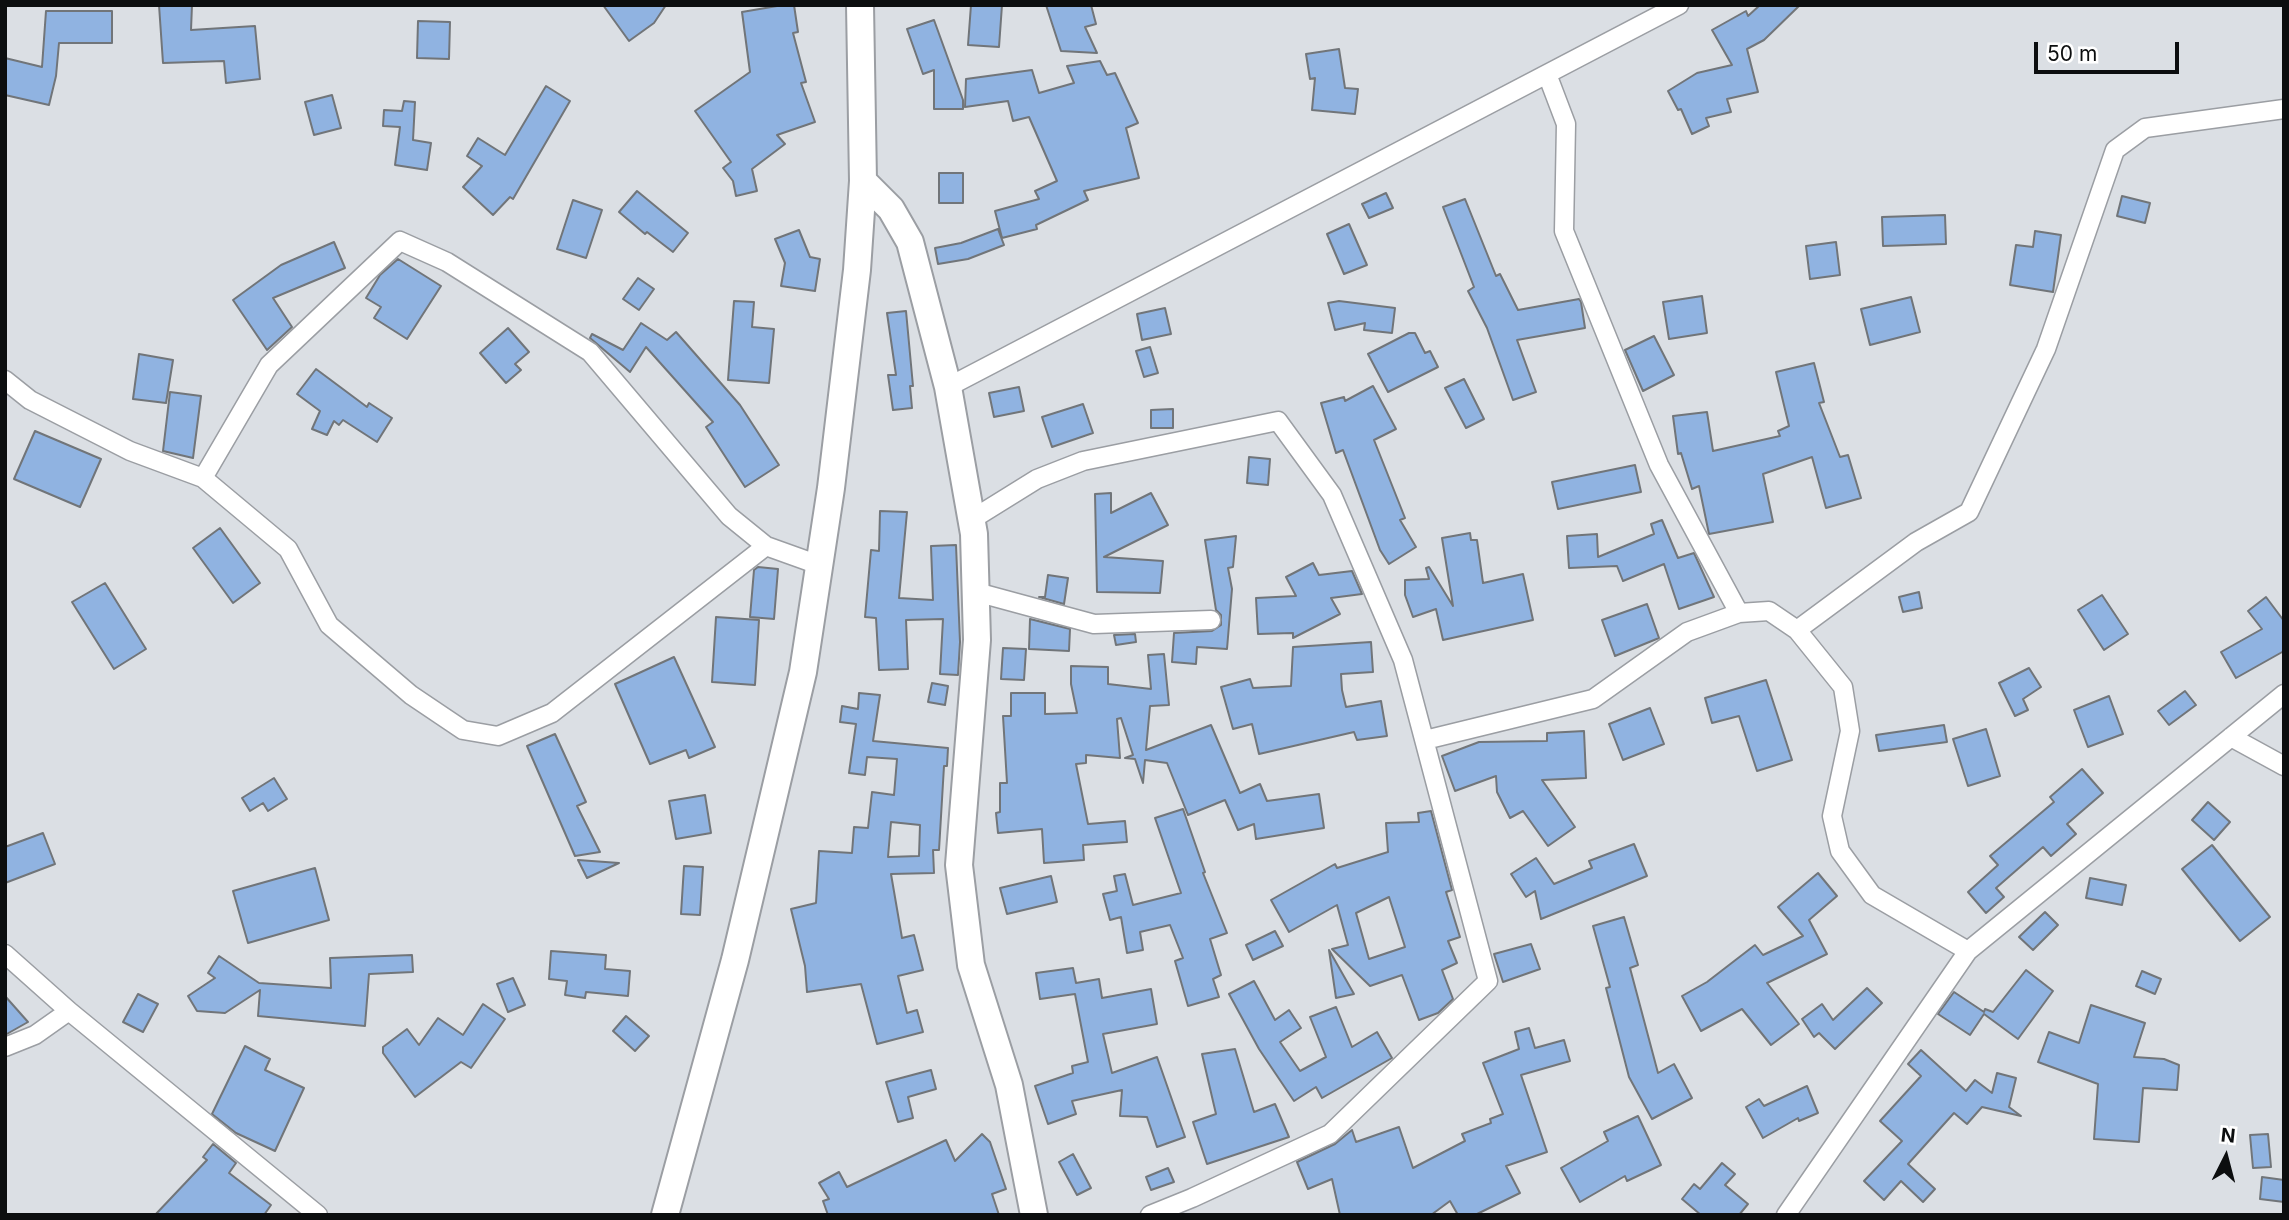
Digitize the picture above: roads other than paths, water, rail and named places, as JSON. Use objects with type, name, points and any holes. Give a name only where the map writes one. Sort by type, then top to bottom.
[{"type":"main road","points":[[665,1215],[735,960],[803,672],[857,270],[863,181],[860,5]]},
{"type":"main road","points":[[863,181],[891,209],[910,242],[948,387],[971,520],[977,640],[959,865],[971,965],[1009,1085],[1034,1215]]},
{"type":"street","points":[[948,387],[1679,5]]},
{"type":"street","points":[[1547,74],[1566,124],[1564,231],[1659,466],[1739,612]]},
{"type":"street","points":[[1797,630],[1916,542],[1969,512],[2046,349],[2115,150],[2145,128],[2284,109]]},
{"type":"street","points":[[203,478],[269,365],[400,241],[447,262],[590,352],[729,516],[766,547],[819,565]]},
{"type":"street","points":[[5,380],[30,400],[130,451],[203,478],[288,549],[329,625],[411,695],[463,730],[498,736],[552,713],[766,547]]},
{"type":"street","points":[[971,520],[1037,479],[1083,461],[1278,421],[1332,495],[1403,660],[1488,981],[1329,1134],[1150,1215]]},
{"type":"street","points":[[976,592],[1094,624],[1211,620]]},
{"type":"street","points":[[1424,740],[1593,699],[1687,632],[1739,612],[1769,611],[1797,630],[1843,687],[1850,731],[1832,816],[1840,850],[1872,895],[1968,951]]},
{"type":"street","points":[[1786,1215],[1968,951],[2284,694]]},
{"type":"street","points":[[2231,737],[2284,766]]},
{"type":"street","points":[[5,954],[295,1209],[318,1215]]},
{"type":"street","points":[[5,1047],[35,1035],[69,1011]]}]
